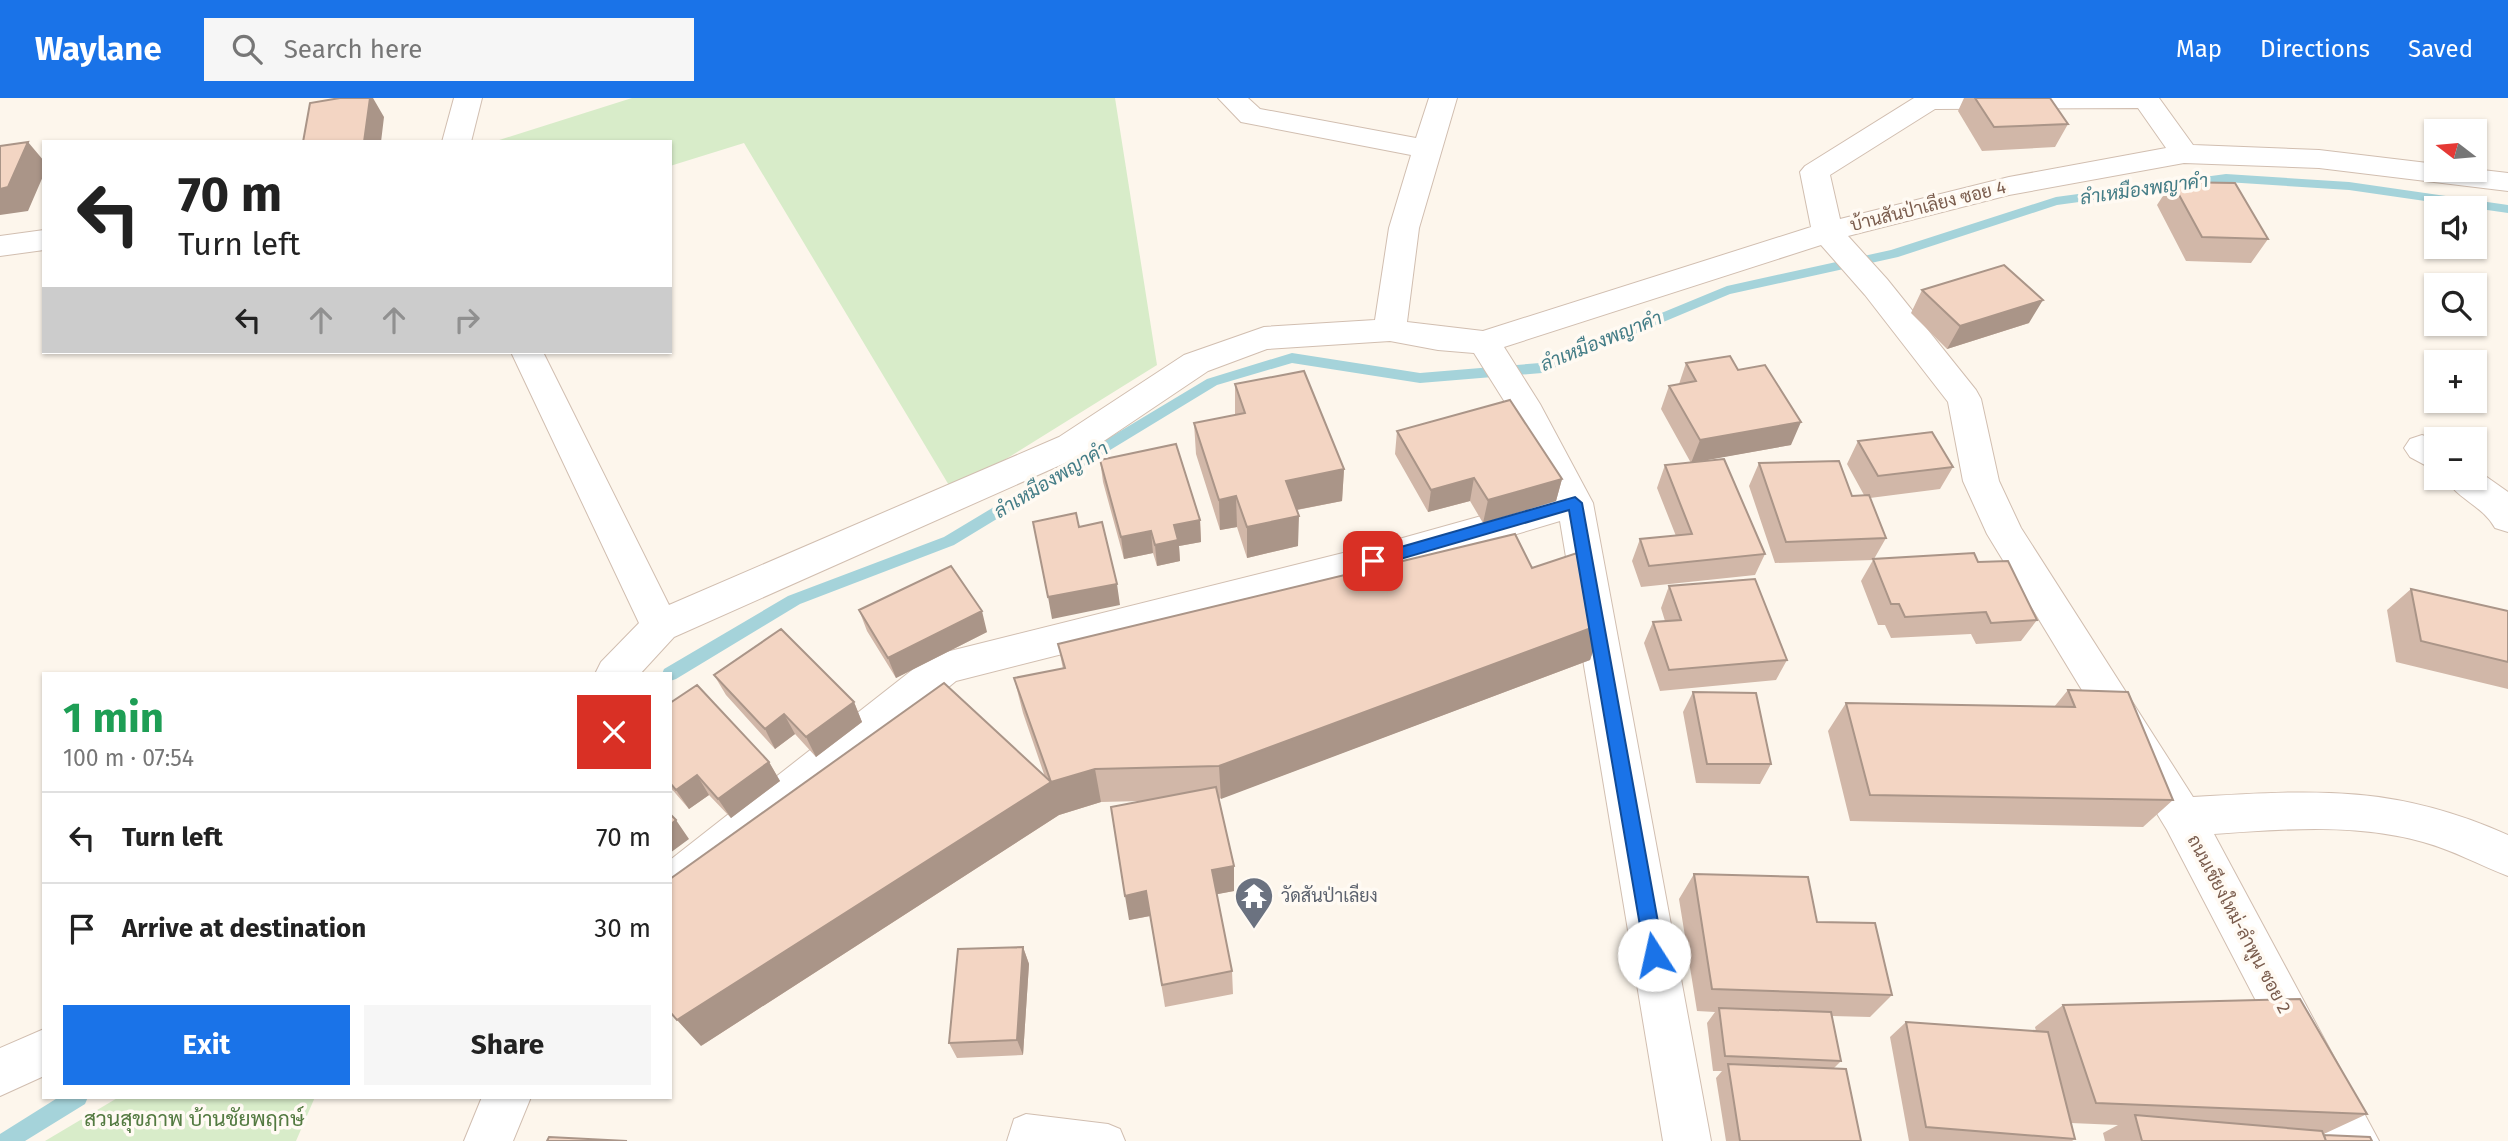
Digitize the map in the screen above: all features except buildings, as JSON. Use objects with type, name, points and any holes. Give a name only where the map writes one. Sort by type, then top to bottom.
[{"type":"street","points":[[457,140],[468,98]]},
{"type":"street","points":[[1232,98],[1251,116],[1426,149]]},
{"type":"street","points":[[1390,330],[1404,228],[1443,98]]},
{"type":"street","points":[[617,672],[660,626],[1070,446],[1196,363],[1264,338],[1390,330],[1438,339],[1493,355],[1834,239],[1815,173],[1928,101],[2146,99],[2184,154]]},
{"type":"street","name":"บ้านสันป่าเลียง ซอย 4","points":[[2182,817],[2005,534],[1980,481],[1964,400],[1876,286],[1834,239],[2009,186],[2184,154],[2319,159],[2508,182]]},
{"type":"street","points":[[0,246],[42,240]]},
{"type":"street","points":[[528,354],[660,626]]},
{"type":"street","points":[[1493,355],[1523,404],[1575,503],[1687,1141]]},
{"type":"street","points":[[2479,490],[2503,508],[2508,518]]},
{"type":"street","points":[[672,885],[944,668],[1399,554],[1575,503]]},
{"type":"street","points":[[2182,817],[2310,809],[2410,820],[2464,835],[2508,856]]},
{"type":"street","name":"ถนนเชียงใหม่-ลำพูน ซอย 2","points":[[2182,817],[2356,1141]]},
{"type":"street","points":[[0,1072],[42,1053]]},
{"type":"street","points":[[488,1141],[506,1099]]},
{"type":"lane","points":[[1024,1141],[1026,1131],[1108,1141]]},
{"type":"green space","points":[[632,98],[1115,98],[1157,365],[953,492],[744,143],[672,165],[672,140],[499,140]]},
{"type":"green space","name":"สวนสุขภาพ บ้านชัยพฤกษ์","points":[[116,1099],[314,1099],[296,1141],[45,1141]]},
{"type":"waterway","name":"ลำเหมืองพญาคำ","points":[[672,673],[794,600],[949,541],[1212,382],[1292,358],[1420,378],[1542,368],[1727,290],[1893,254],[2056,201],[2226,178],[2349,186],[2508,209]]},
{"type":"waterway","name":"ลำเหมืองพญาคำ","points":[[7,1141],[75,1099]]},
{"type":"place","name":"วัดสันป่าเลียง","points":[[1254,930]]},
{"type":"route","points":[[1373,561],[1575,503],[1654,955]]}]
